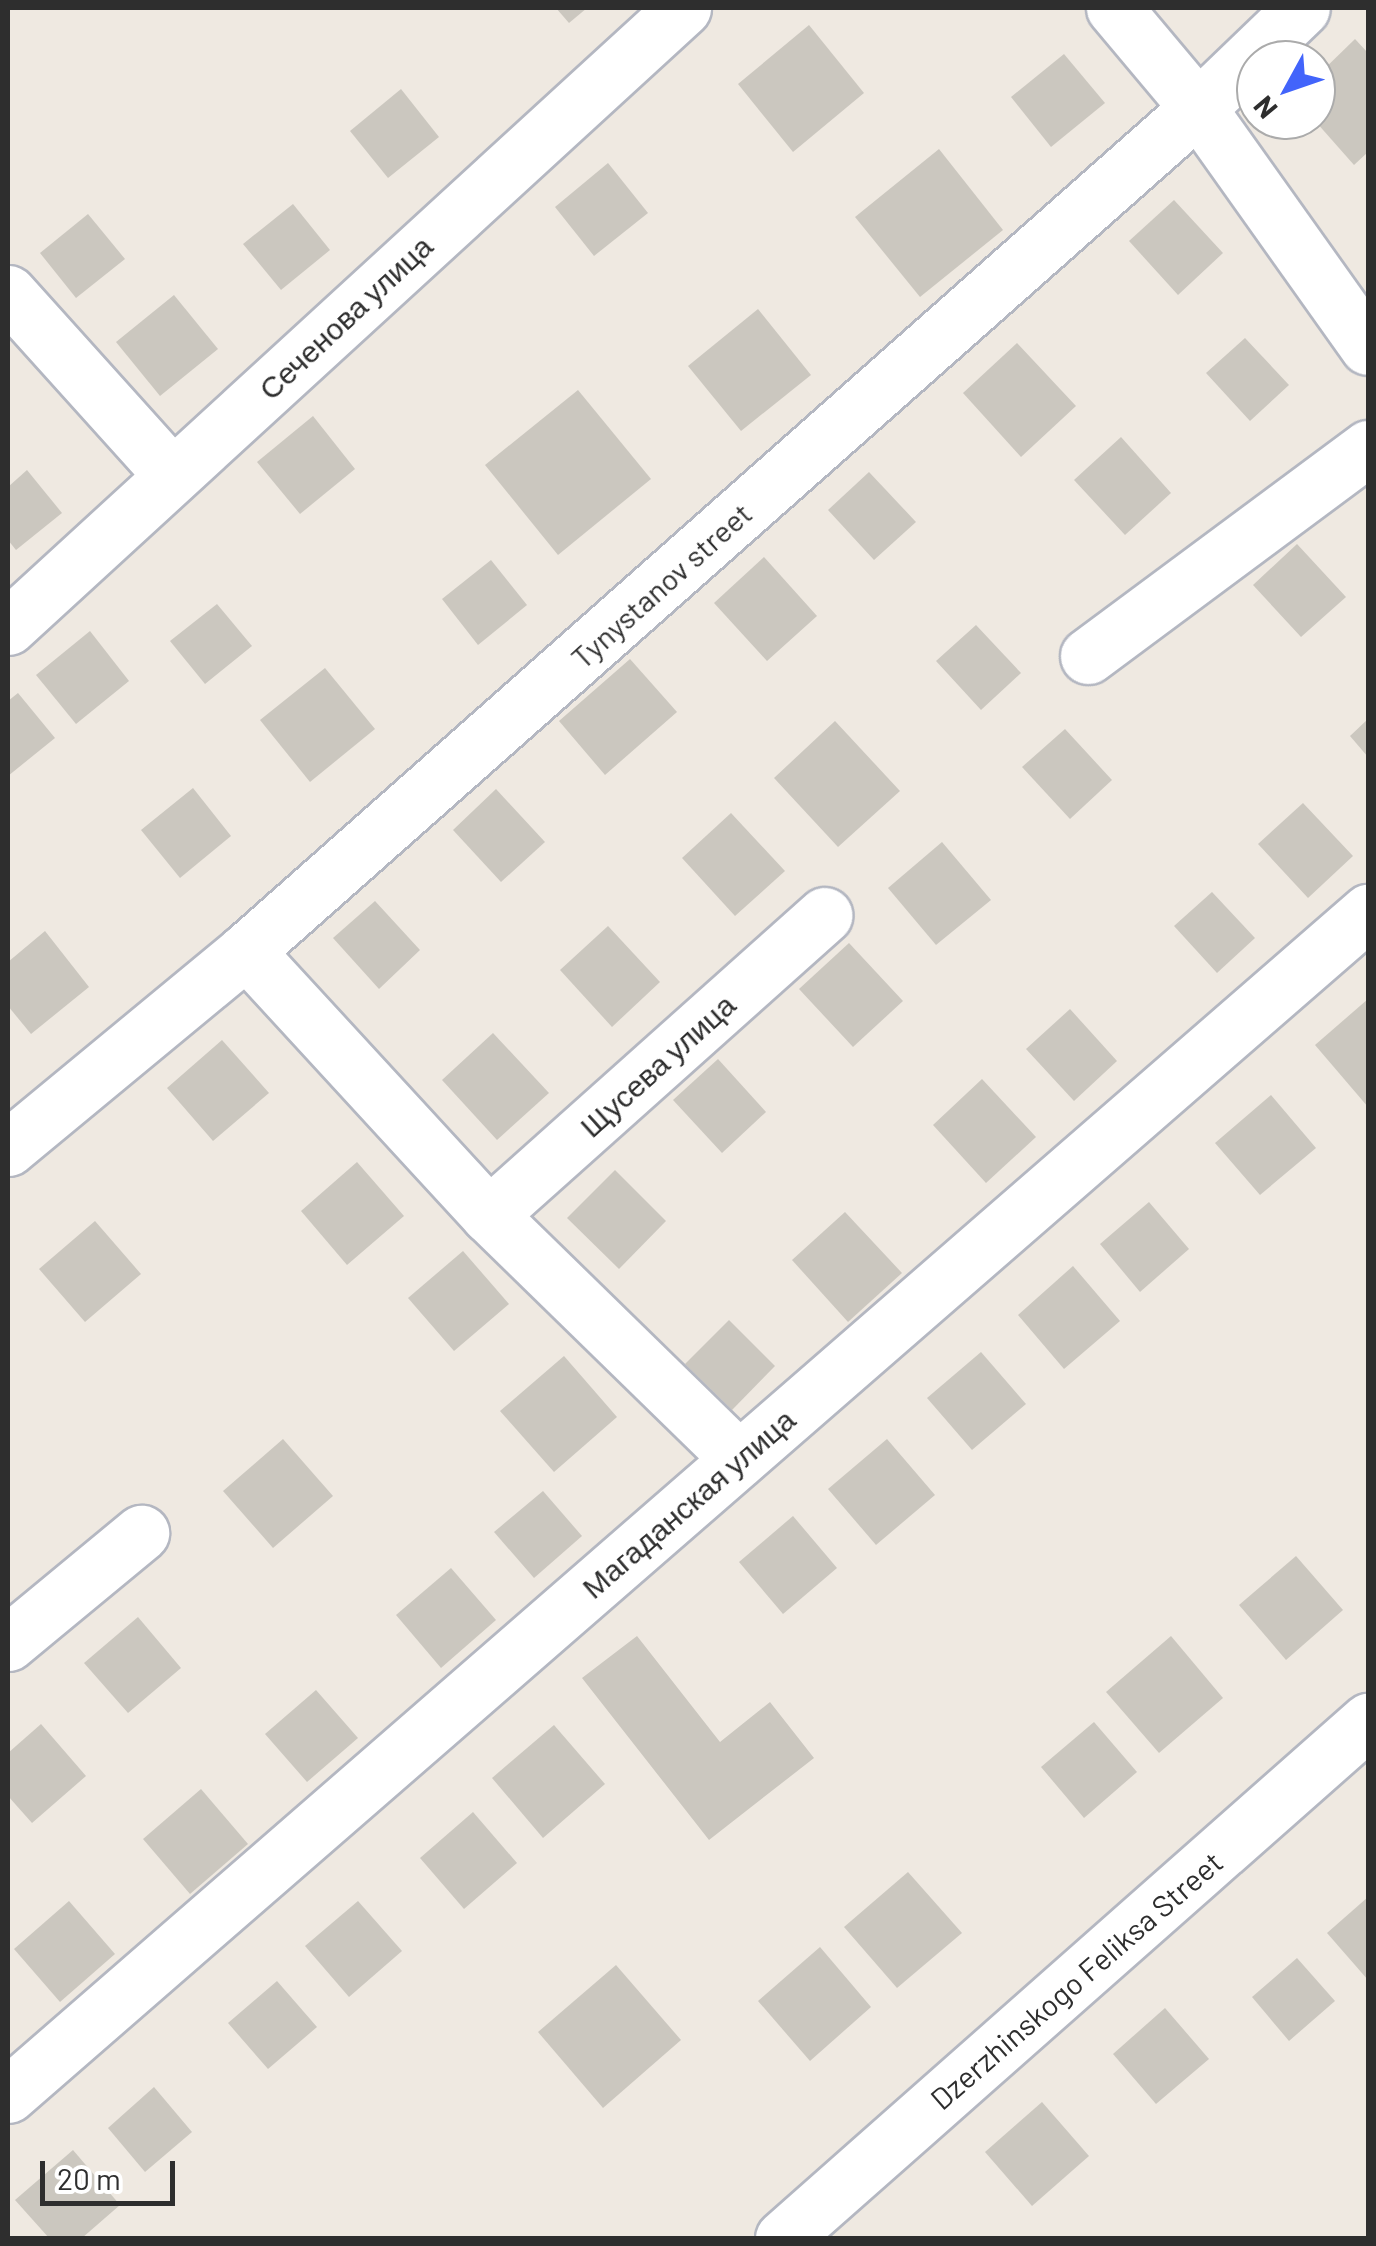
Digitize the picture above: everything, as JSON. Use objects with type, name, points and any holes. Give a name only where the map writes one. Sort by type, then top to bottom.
[{"type":"street","name":"Сеченова улица","points":[[8,627],[683,8]]},
{"type":"street","points":[[1114,8],[1198,108],[1368,347]]},
{"type":"street","name":"Tynystanov street","points":[[8,1148],[246,952],[1198,108],[1302,8]]},
{"type":"street","points":[[8,292],[172,476]]},
{"type":"street","points":[[1088,656],[1368,448]]},
{"type":"street","name":"Магаданская улица","points":[[8,2096],[1368,912]]},
{"type":"street","name":"Щусева улица","points":[[489,1214],[824,915]]},
{"type":"street","points":[[246,952],[489,1214],[739,1459]]},
{"type":"street","points":[[8,1643],[141,1533]]},
{"type":"street","name":"Dzerzhinskogo Feliksa Street","points":[[783,2238],[1368,1722]]},
{"type":"building","points":[[556,8],[587,8],[569,23]]},
{"type":"building","points":[[809,25],[864,93],[793,152],[738,84]]},
{"type":"building","points":[[1355,39],[1368,53],[1368,152],[1354,165],[1332,140],[1336,140],[1336,58]]},
{"type":"building","points":[[1064,54],[1105,103],[1051,147],[1011,97]]},
{"type":"building","points":[[401,89],[439,137],[388,178],[350,131]]},
{"type":"building","points":[[939,149],[1003,230],[920,297],[855,217]]},
{"type":"building","points":[[608,163],[648,213],[594,256],[555,207]]},
{"type":"building","points":[[1174,200],[1223,253],[1178,295],[1129,241]]},
{"type":"building","points":[[293,204],[330,250],[281,290],[243,244]]},
{"type":"building","points":[[88,214],[125,259],[76,298],[40,253]]},
{"type":"building","points":[[174,295],[218,349],[160,396],[116,342]]},
{"type":"building","points":[[758,309],[811,375],[741,431],[688,366]]},
{"type":"building","points":[[1245,338],[1289,385],[1250,421],[1206,373]]},
{"type":"building","points":[[1017,343],[1076,406],[1021,457],[963,393]]},
{"type":"building","points":[[578,390],[651,479],[558,555],[485,465]]},
{"type":"building","points":[[313,416],[355,469],[300,514],[257,462]]},
{"type":"building","points":[[1121,437],[1171,493],[1125,535],[1074,480]]},
{"type":"building","points":[[27,470],[62,513],[16,550],[8,540],[8,487]]},
{"type":"building","points":[[869,472],[916,522],[874,560],[828,510]]},
{"type":"building","points":[[1297,544],[1346,597],[1301,637],[1253,585]]},
{"type":"building","points":[[764,557],[817,616],[767,661],[714,603]]},
{"type":"building","points":[[491,560],[527,605],[478,645],[442,599]]},
{"type":"building","points":[[217,604],[252,646],[205,684],[170,641]]},
{"type":"building","points":[[976,625],[1021,673],[981,710],[936,661]]},
{"type":"building","points":[[90,631],[129,681],[76,724],[36,675]]},
{"type":"building","points":[[630,659],[677,712],[605,775],[559,721]]},
{"type":"building","points":[[325,668],[375,729],[310,782],[260,720]]},
{"type":"building","points":[[18,693],[55,738],[8,776],[8,701]]},
{"type":"building","points":[[1368,719],[1368,757],[1350,736]]},
{"type":"building","points":[[835,721],[900,791],[838,847],[774,778]]},
{"type":"building","points":[[1065,729],[1112,780],[1070,819],[1022,767]]},
{"type":"building","points":[[193,788],[231,836],[180,878],[141,830]]},
{"type":"building","points":[[496,789],[545,842],[501,882],[453,830]]},
{"type":"building","points":[[1303,803],[1353,856],[1308,898],[1258,844]]},
{"type":"building","points":[[731,813],[785,871],[735,916],[682,858]]},
{"type":"building","points":[[942,842],[991,900],[936,945],[888,888]]},
{"type":"building","points":[[1212,892],[1255,938],[1217,973],[1174,926]]},
{"type":"building","points":[[375,901],[420,950],[379,989],[333,938]]},
{"type":"building","points":[[608,926],[660,982],[612,1027],[560,970]]},
{"type":"building","points":[[45,931],[89,987],[31,1034],[8,1006],[8,962]]},
{"type":"building","points":[[849,943],[903,1001],[853,1047],[799,989]]},
{"type":"building","points":[[1368,999],[1368,1107],[1315,1045]]},
{"type":"building","points":[[1070,1009],[1117,1061],[1074,1101],[1026,1049]]},
{"type":"building","points":[[493,1033],[549,1093],[497,1140],[442,1080]]},
{"type":"building","points":[[222,1040],[269,1093],[213,1141],[167,1088]]},
{"type":"building","points":[[718,1059],[766,1112],[722,1153],[673,1100]]},
{"type":"building","points":[[982,1079],[1036,1137],[986,1183],[933,1125]]},
{"type":"building","points":[[1271,1095],[1316,1148],[1260,1195],[1215,1143]]},
{"type":"building","points":[[357,1162],[404,1216],[347,1265],[301,1211]]},
{"type":"building","points":[[615,1170],[666,1221],[619,1269],[567,1218]]},
{"type":"building","points":[[1149,1202],[1189,1249],[1140,1292],[1100,1244]]},
{"type":"building","points":[[845,1212],[902,1273],[848,1322],[792,1260]]},
{"type":"building","points":[[95,1221],[141,1274],[85,1322],[39,1269]]},
{"type":"building","points":[[463,1251],[509,1304],[454,1351],[408,1298]]},
{"type":"building","points":[[1073,1266],[1120,1321],[1064,1369],[1018,1315]]},
{"type":"building","points":[[729,1320],[775,1366],[732,1410],[685,1364]]},
{"type":"building","points":[[981,1352],[1026,1404],[972,1450],[927,1398]]},
{"type":"building","points":[[564,1356],[617,1417],[554,1472],[500,1411]]},
{"type":"building","points":[[283,1439],[333,1496],[273,1548],[223,1491]]},
{"type":"building","points":[[887,1439],[935,1495],[876,1545],[828,1489]]},
{"type":"building","points":[[543,1491],[582,1536],[534,1578],[494,1532]]},
{"type":"building","points":[[793,1516],[837,1568],[783,1614],[739,1562]]},
{"type":"building","points":[[1296,1556],[1343,1610],[1286,1660],[1239,1605]]},
{"type":"building","points":[[451,1568],[496,1620],[441,1668],[396,1615]]},
{"type":"building","points":[[138,1617],[181,1668],[128,1713],[84,1663]]},
{"type":"building","points":[[637,1636],[720,1742],[770,1702],[814,1758],[709,1840],[582,1678]]},
{"type":"building","points":[[1171,1636],[1223,1698],[1159,1753],[1106,1692]]},
{"type":"building","points":[[316,1690],[358,1738],[307,1782],[265,1734]]},
{"type":"building","points":[[1094,1722],[1137,1772],[1084,1818],[1041,1767]]},
{"type":"building","points":[[41,1724],[86,1776],[32,1823],[8,1796],[8,1753]]},
{"type":"building","points":[[554,1725],[605,1784],[543,1838],[492,1778]]},
{"type":"building","points":[[201,1789],[248,1844],[190,1894],[143,1839]]},
{"type":"building","points":[[473,1812],[517,1863],[464,1909],[420,1858]]},
{"type":"building","points":[[908,1872],[962,1933],[897,1988],[844,1927]]},
{"type":"building","points":[[1368,1897],[1368,1980],[1327,1933]]},
{"type":"building","points":[[69,1901],[115,1954],[60,2002],[14,1949]]},
{"type":"building","points":[[358,1901],[402,1951],[349,1997],[305,1946]]},
{"type":"building","points":[[820,1947],[871,2007],[810,2061],[758,2001]]},
{"type":"building","points":[[1297,1958],[1335,2001],[1289,2041],[1252,1997]]},
{"type":"building","points":[[616,1965],[681,2040],[603,2108],[538,2032]]},
{"type":"building","points":[[277,1981],[317,2027],[268,2069],[228,2023]]},
{"type":"building","points":[[1165,2008],[1209,2059],[1156,2104],[1113,2054]]},
{"type":"building","points":[[154,2087],[192,2132],[145,2172],[108,2128]]},
{"type":"building","points":[[1042,2102],[1089,2156],[1032,2206],[985,2152]]},
{"type":"building","points":[[73,2150],[120,2205],[82,2238],[49,2238],[15,2200]]}]
